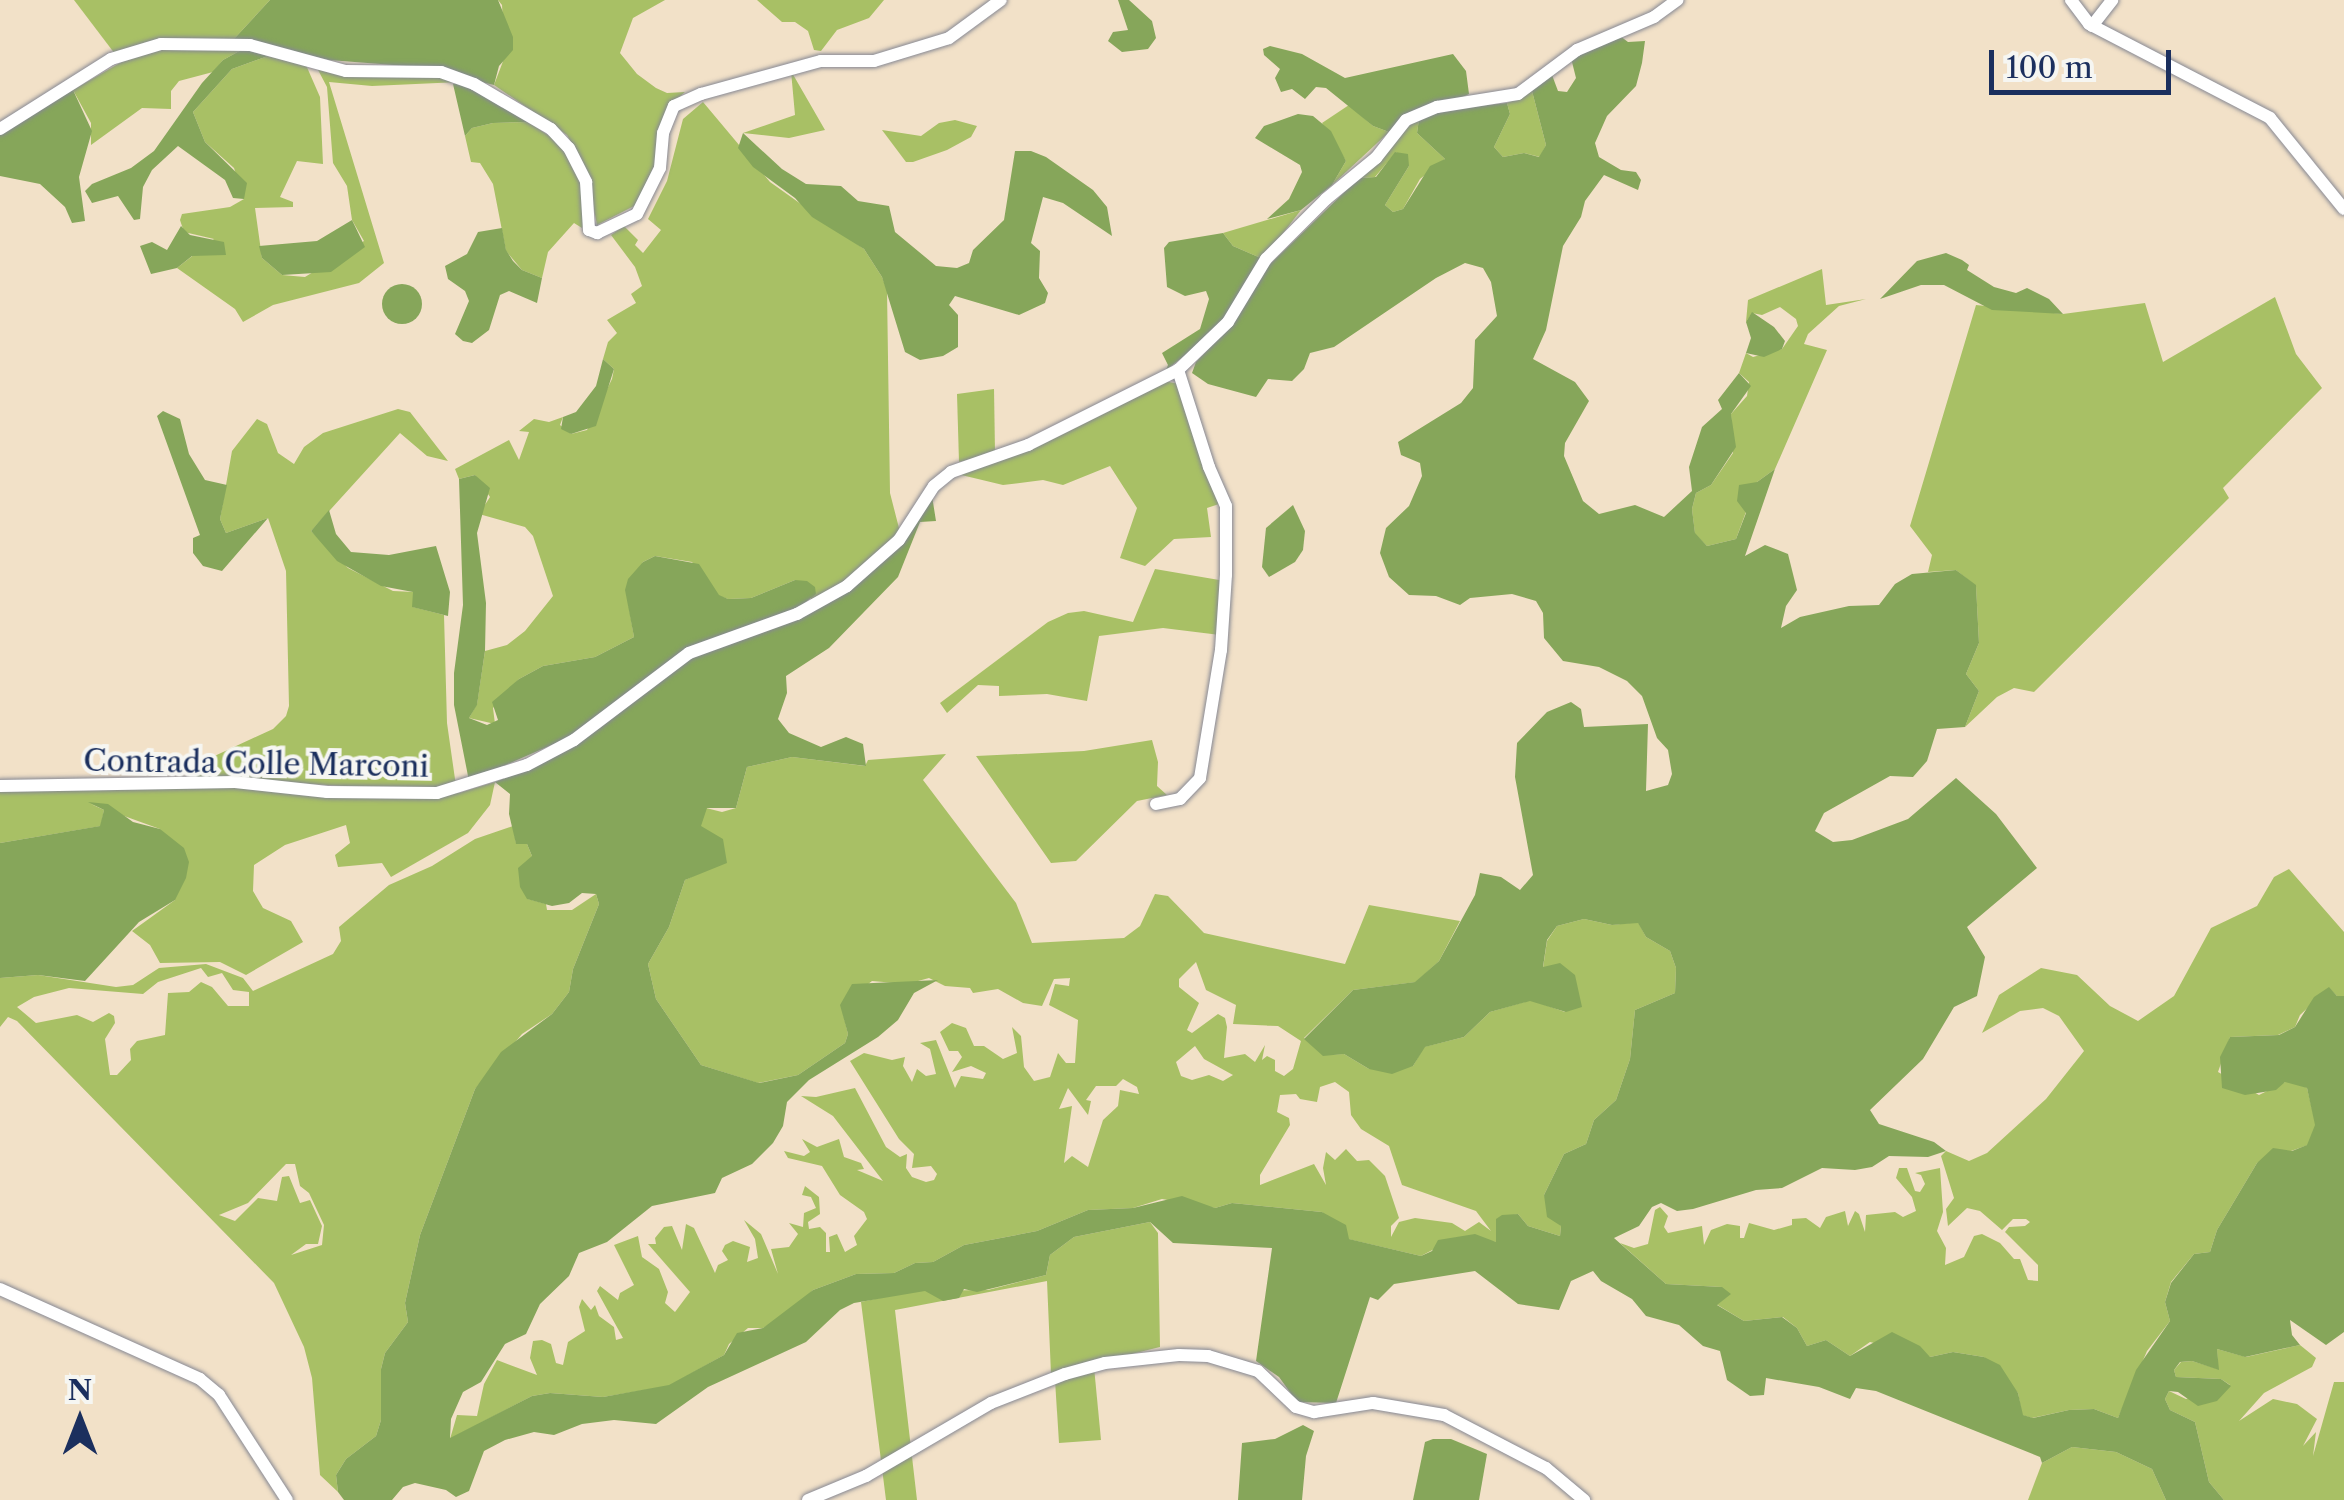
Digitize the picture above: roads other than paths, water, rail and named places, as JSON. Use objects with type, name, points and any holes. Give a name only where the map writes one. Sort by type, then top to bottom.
[{"type":"street","points":[[0,128],[111,59],[160,44],[250,45],[346,71],[440,72],[533,115],[560,138],[586,182],[588,230],[597,234],[637,214],[660,168],[663,133],[674,106],[701,94],[820,61],[874,61],[948,38],[1001,0]]},
{"type":"street","name":"Contrada Colle Marconi","points":[[0,786],[235,782],[326,792],[436,793],[527,766],[574,740],[689,653],[797,614],[847,586],[899,540],[934,486],[951,472],[1028,445],[1178,370],[1228,322],[1266,259],[1326,199],[1376,158],[1406,120],[1437,107],[1518,94],[1577,50],[1654,17],[1678,0]]},
{"type":"street","points":[[2070,0],[2092,26],[2270,118],[2344,209]]},
{"type":"street","points":[[2092,26],[2112,0]]},
{"type":"street","points":[[1156,804],[1180,799],[1200,778],[1222,650],[1226,574],[1226,506],[1208,467],[1178,370]]},
{"type":"street","points":[[0,1289],[200,1379],[220,1394],[287,1500]]},
{"type":"street","points":[[808,1500],[866,1476],[991,1403],[1065,1374],[1104,1363],[1180,1355],[1208,1356],[1258,1370],[1296,1407],[1314,1412],[1374,1403],[1444,1415],[1546,1468],[1584,1500]]}]
